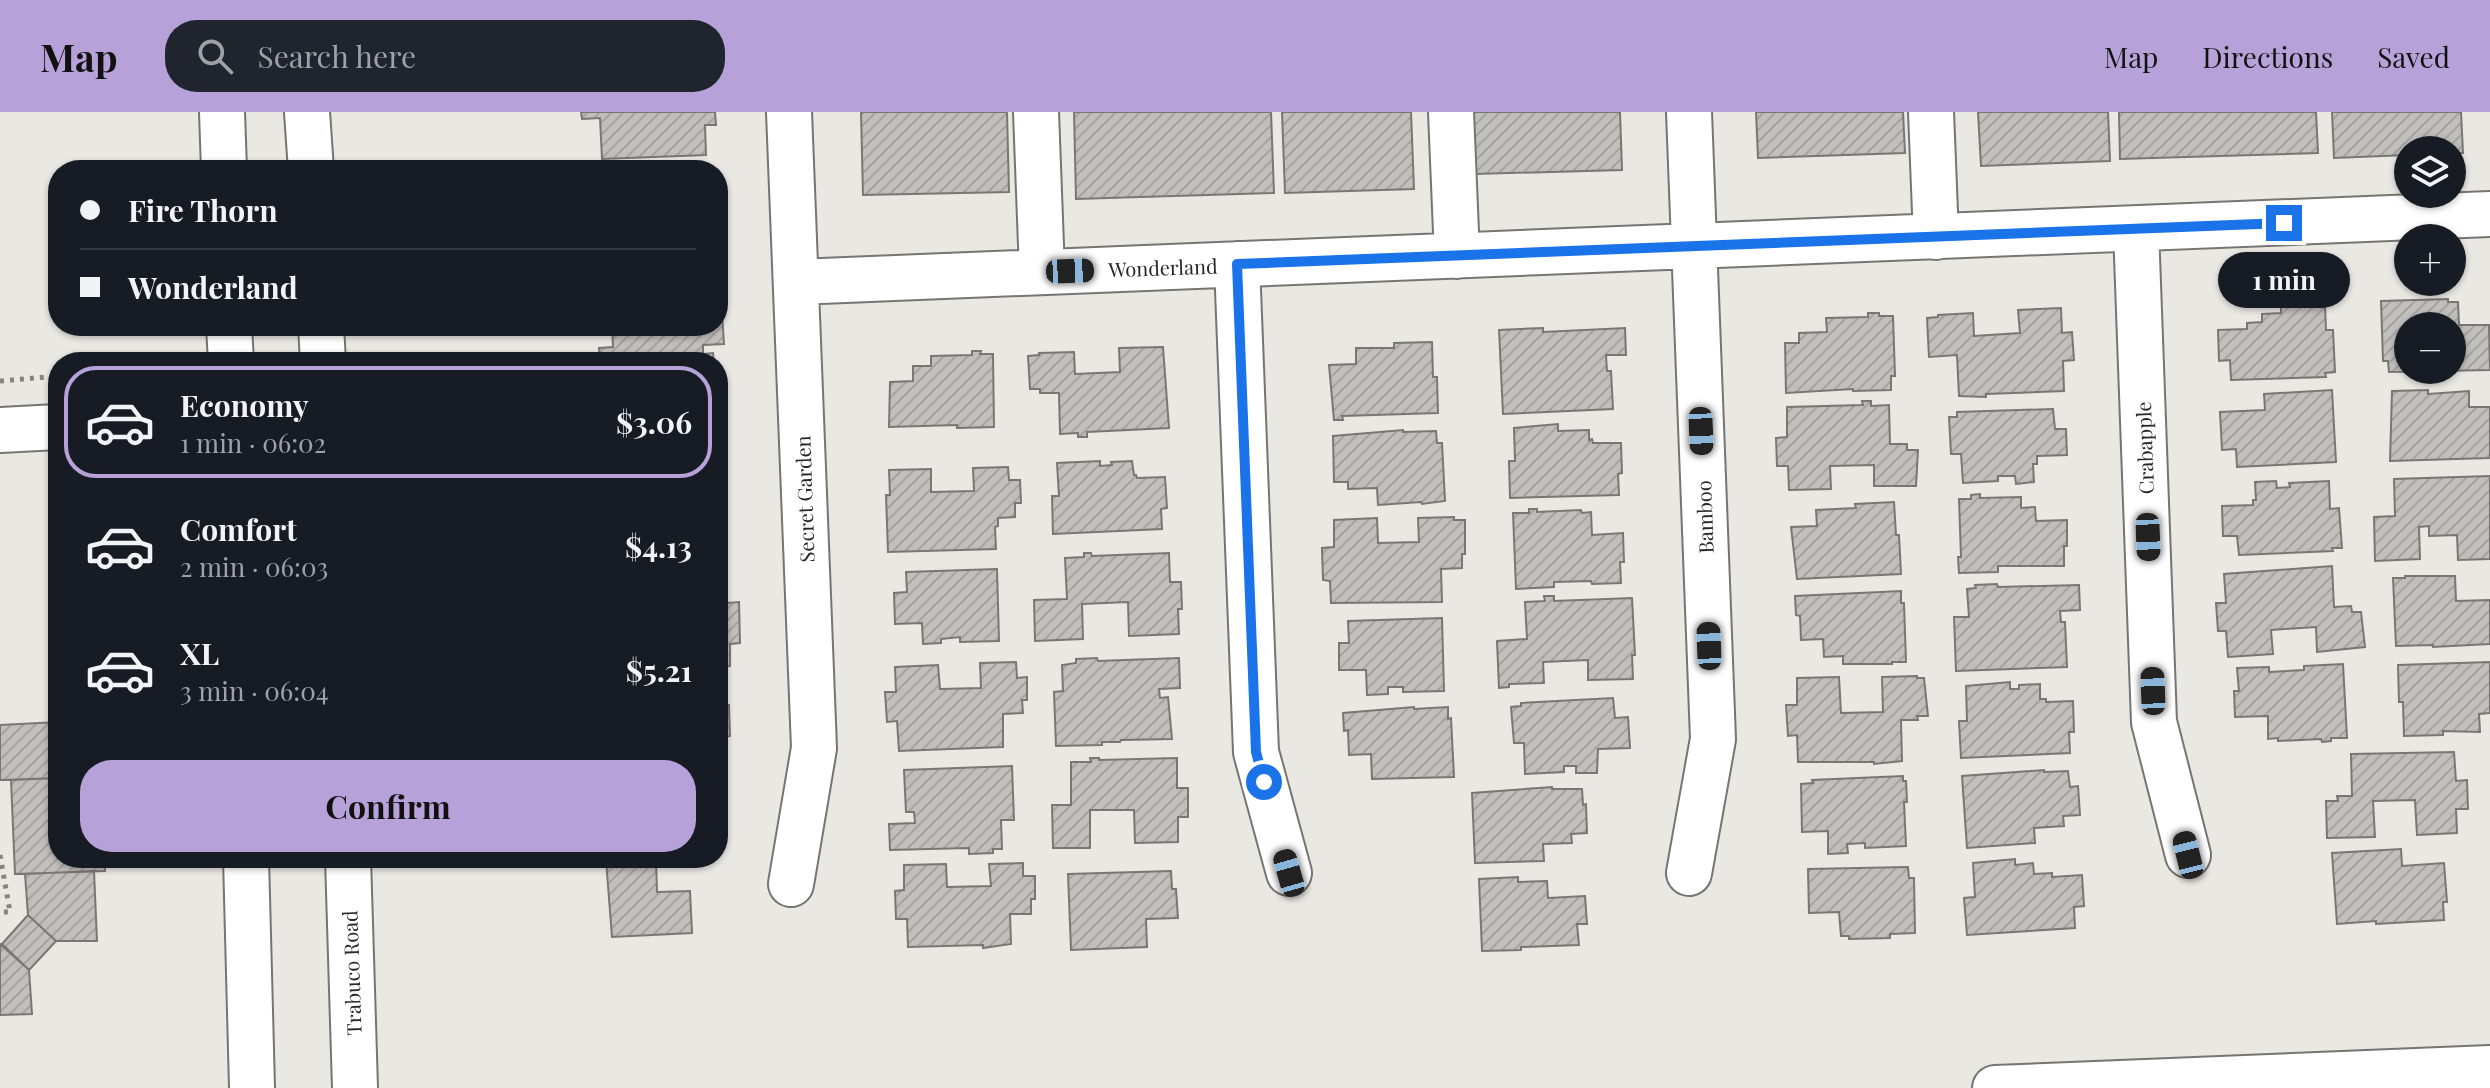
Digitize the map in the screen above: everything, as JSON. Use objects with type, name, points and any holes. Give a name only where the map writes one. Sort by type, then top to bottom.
[{"type":"street","points":[[222,112],[224,160]]},
{"type":"street","points":[[307,112],[310,160]]},
{"type":"street","name":"Secret Garden","points":[[789,112],[814,748],[791,884]]},
{"type":"street","points":[[1036,112],[1042,272]]},
{"type":"street","points":[[1451,112],[1457,256]]},
{"type":"street","name":"Bamboo","points":[[1689,112],[1713,739],[1689,873]]},
{"type":"street","points":[[1931,112],[1936,237]]},
{"type":"street","name":"Wonderland","points":[[796,282],[2490,214]]},
{"type":"street","name":"Crabapple","points":[[2136,229],[2154,722],[2188,855]]},
{"type":"street","points":[[1237,264],[1256,752],[1289,873]]},
{"type":"street","points":[[0,430],[48,428]]},
{"type":"street","points":[[246,868],[252,1088]]},
{"type":"street","name":"Trabuco Road","points":[[348,868],[355,1088]]},
{"type":"street","points":[[1995,1088],[2490,1068]]},
{"type":"path","points":[[0,381],[48,377]]},
{"type":"path","points":[[0,855],[10,912],[0,912]]},
{"type":"building","points":[[581,112],[715,112],[716,125],[705,125],[706,155],[602,159],[600,118],[582,119]]},
{"type":"building","points":[[861,112],[1007,112],[1009,192],[863,195]]},
{"type":"building","points":[[1074,112],[1271,112],[1274,193],[1076,199]]},
{"type":"building","points":[[1282,112],[1411,112],[1414,189],[1285,193]]},
{"type":"building","points":[[1473,112],[1620,112],[1622,170],[1475,174]]},
{"type":"building","points":[[1756,112],[1903,112],[1905,153],[1758,158]]},
{"type":"building","points":[[1978,112],[2108,112],[2110,161],[1981,166]]},
{"type":"building","points":[[2119,112],[2316,112],[2318,153],[2120,159]]},
{"type":"building","points":[[2332,112],[2461,112],[2462,136],[2394,136],[2394,156],[2334,158]]},
{"type":"building","points":[[2448,299],[2448,302],[2458,302],[2458,312],[2394,312],[2394,372],[2389,372],[2388,361],[2383,361],[2381,301]]},
{"type":"building","points":[[2325,306],[2326,330],[2333,330],[2335,372],[2325,373],[2326,377],[2231,380],[2230,360],[2219,361],[2218,330],[2247,329],[2247,323],[2262,322],[2262,314],[2281,313],[2281,307]]},
{"type":"building","points":[[2061,308],[2062,333],[2072,332],[2074,360],[2063,361],[2064,391],[1959,396],[1957,355],[1929,357],[1927,318],[1973,313],[1974,336],[2020,333],[2018,310]]},
{"type":"building","points":[[1868,313],[1893,316],[1895,376],[1891,376],[1891,390],[1786,393],[1785,343],[1799,343],[1799,333],[1827,332],[1826,318],[1868,317]]},
{"type":"building","points":[[2466,325],[2489,325],[2490,370],[2466,370]]},
{"type":"building","points":[[1543,328],[1543,332],[1625,328],[1626,355],[1606,355],[1607,371],[1611,371],[1613,409],[1503,414],[1499,330]]},
{"type":"building","points":[[612,336],[723,336],[724,344],[703,345],[703,352],[599,352],[599,348],[613,347]]},
{"type":"building","points":[[1432,342],[1438,413],[1342,416],[1343,420],[1334,420],[1329,365],[1356,364],[1356,348],[1394,348],[1394,343]]},
{"type":"building","points":[[1163,347],[1169,428],[1087,432],[1087,437],[1078,437],[1078,433],[1060,434],[1059,393],[1040,393],[1040,389],[1030,389],[1028,356],[1074,352],[1075,374],[1120,372],[1119,348]]},
{"type":"building","points":[[972,351],[993,354],[994,427],[889,427],[890,382],[913,381],[913,366],[931,366],[931,356],[972,355]]},
{"type":"building","points":[[2332,390],[2336,462],[2237,467],[2236,449],[2222,450],[2220,412],[2265,410],[2264,394]]},
{"type":"building","points":[[2428,390],[2428,394],[2469,391],[2469,407],[2490,407],[2490,458],[2390,461],[2392,391]]},
{"type":"building","points":[[1862,401],[1871,401],[1871,406],[1889,405],[1890,444],[1907,444],[1907,450],[1918,450],[1916,486],[1874,486],[1874,465],[1830,466],[1831,489],[1789,490],[1788,466],[1777,466],[1776,438],[1787,437],[1787,407],[1863,405]]},
{"type":"building","points":[[2053,409],[2055,429],[2066,429],[2067,455],[2037,456],[2037,464],[2033,464],[2034,482],[2016,484],[2015,476],[1998,476],[1998,481],[1963,483],[1961,454],[1951,454],[1949,417],[1957,417],[1957,412]]},
{"type":"building","points":[[1558,424],[1558,431],[1589,430],[1589,440],[1592,439],[1593,443],[1621,443],[1619,495],[1510,498],[1509,461],[1515,461],[1514,428]]},
{"type":"building","points":[[1403,430],[1436,431],[1437,443],[1442,443],[1445,501],[1378,505],[1377,488],[1348,489],[1348,482],[1334,482],[1333,436]]},
{"type":"building","points":[[1100,461],[1100,466],[1132,461],[1137,478],[1165,477],[1167,508],[1161,509],[1162,529],[1053,534],[1052,496],[1059,496],[1057,463]]},
{"type":"building","points":[[1008,467],[1009,480],[1020,480],[1021,503],[1015,503],[1015,517],[998,518],[998,526],[995,527],[996,549],[888,552],[886,495],[890,495],[889,470],[931,469],[931,492],[974,491],[973,468]]},
{"type":"building","points":[[2490,476],[2490,559],[2458,560],[2457,535],[2429,536],[2429,526],[2419,527],[2420,559],[2375,561],[2374,517],[2395,516],[2394,479]]},
{"type":"building","points":[[2276,481],[2277,488],[2290,487],[2289,483],[2329,481],[2330,509],[2339,508],[2342,548],[2239,555],[2237,536],[2223,536],[2222,506],[2253,505],[2253,500],[2256,500],[2255,482]]},
{"type":"building","points":[[1980,494],[1980,498],[2021,497],[2021,508],[2035,507],[2036,521],[2067,520],[2064,566],[1998,566],[1998,572],[1959,573],[1959,499],[1971,499],[1971,495]]},
{"type":"building","points":[[1894,502],[1901,574],[1797,579],[1791,527],[1817,526],[1816,510]]},
{"type":"building","points":[[1529,509],[1537,509],[1537,512],[1591,512],[1592,535],[1623,533],[1621,583],[1554,582],[1554,587],[1516,589],[1513,513],[1529,513]]},
{"type":"building","points":[[1454,517],[1454,520],[1465,520],[1465,554],[1462,554],[1462,568],[1441,569],[1442,602],[1331,603],[1330,581],[1323,580],[1322,548],[1334,547],[1334,520],[1377,518],[1378,543],[1419,542],[1418,518]]},
{"type":"building","points":[[1084,553],[1091,553],[1092,556],[1169,553],[1170,582],[1181,582],[1179,634],[1129,636],[1128,602],[1082,604],[1083,639],[1035,641],[1034,600],[1067,599],[1065,558],[1084,557]]},
{"type":"building","points":[[2332,566],[2334,607],[2351,606],[2352,612],[2361,612],[2365,647],[2317,652],[2316,627],[2271,630],[2273,654],[2228,657],[2226,631],[2218,631],[2216,603],[2226,603],[2224,574]]},
{"type":"building","points":[[997,569],[999,641],[960,642],[960,637],[923,644],[922,623],[895,624],[894,593],[907,592],[906,572]]},
{"type":"building","points":[[2455,576],[2456,601],[2490,600],[2490,644],[2396,646],[2393,578]]},
{"type":"building","points":[[1997,584],[1998,587],[2079,585],[2080,610],[2060,611],[2061,622],[2065,622],[2067,667],[1956,671],[1954,617],[1969,617],[1967,589],[1976,588],[1975,585]]},
{"type":"building","points":[[1901,591],[1906,662],[1843,664],[1843,656],[1824,657],[1823,639],[1801,640],[1795,596]]},
{"type":"building","points":[[1544,596],[1554,596],[1554,601],[1632,598],[1633,679],[1588,680],[1588,660],[1543,662],[1544,683],[1509,684],[1509,687],[1499,688],[1497,641],[1527,639],[1525,602],[1545,601]]},
{"type":"building","points":[[739,602],[740,643],[730,644],[730,666],[728,603]]},
{"type":"building","points":[[1442,618],[1444,691],[1403,692],[1403,687],[1388,687],[1388,694],[1367,695],[1366,670],[1339,670],[1339,643],[1349,643],[1348,621]]},
{"type":"building","points":[[1097,658],[1098,661],[1179,658],[1180,688],[1159,689],[1160,698],[1168,697],[1172,739],[1056,746],[1054,692],[1063,691],[1062,665],[1076,663],[1076,659]]},
{"type":"building","points":[[1016,662],[1017,678],[1027,677],[1027,700],[1022,700],[1023,713],[1003,714],[1003,747],[899,751],[897,721],[887,722],[885,692],[896,692],[895,667],[938,665],[940,689],[981,688],[980,663]]},
{"type":"building","points":[[2490,662],[2490,713],[2479,714],[2480,732],[2443,731],[2443,735],[2404,736],[2398,665]]},
{"type":"building","points":[[2343,664],[2347,738],[2331,738],[2331,741],[2322,742],[2321,739],[2278,741],[2278,738],[2268,739],[2268,716],[2235,717],[2234,691],[2239,691],[2237,668],[2269,667],[2269,672]]},
{"type":"building","points":[[1839,677],[1841,713],[1883,712],[1882,677],[1924,678],[1928,716],[1917,716],[1918,720],[1901,720],[1902,761],[1874,764],[1798,762],[1797,735],[1788,736],[1786,705],[1797,705],[1797,678]]},
{"type":"building","points":[[2010,682],[2010,689],[2019,689],[2019,685],[2040,684],[2040,699],[2046,699],[2046,702],[2073,701],[2074,732],[2069,732],[2070,753],[1961,758],[1959,721],[1967,721],[1966,686]]},
{"type":"building","points":[[1613,698],[1615,718],[1628,717],[1630,748],[1598,749],[1597,773],[1576,773],[1576,766],[1564,766],[1564,772],[1525,774],[1524,743],[1514,743],[1511,707],[1521,706],[1521,703]]},
{"type":"building","points":[[728,705],[729,705],[728,736]]},
{"type":"building","points":[[1448,707],[1454,777],[1372,779],[1371,754],[1349,755],[1348,730],[1344,731],[1343,713]]},
{"type":"building","points":[[48,723],[48,778],[0,780],[0,725]]},
{"type":"building","points":[[2454,752],[2456,781],[2467,780],[2468,809],[2456,809],[2457,833],[2417,835],[2415,800],[2373,801],[2375,837],[2327,838],[2326,801],[2338,801],[2337,796],[2352,796],[2351,754]]},
{"type":"building","points":[[1090,758],[1177,758],[1177,788],[1188,788],[1188,817],[1178,817],[1178,842],[1135,843],[1134,810],[1090,810],[1090,848],[1053,848],[1052,805],[1071,805],[1071,762],[1091,762]]},
{"type":"building","points":[[1012,766],[1014,820],[1001,820],[1002,849],[993,849],[993,853],[969,854],[969,848],[890,850],[889,824],[915,823],[914,812],[906,812],[904,770]]},
{"type":"building","points":[[2068,771],[2070,787],[2078,786],[2080,815],[2063,816],[2064,826],[2034,828],[2035,843],[1967,848],[1962,776]]},
{"type":"building","points":[[1903,776],[1907,802],[1904,802],[1906,846],[1865,848],[1865,843],[1847,844],[1848,853],[1828,854],[1828,831],[1802,832],[1801,784],[1813,783],[1812,780]]},
{"type":"building","points":[[48,778],[48,868],[105,868],[105,871],[15,874],[11,780]]},
{"type":"building","points":[[1552,787],[1582,789],[1587,833],[1571,834],[1572,843],[1543,844],[1544,861],[1475,863],[1472,793]]},
{"type":"building","points":[[2401,849],[2402,866],[2444,863],[2447,902],[2443,902],[2444,920],[2337,924],[2332,853]]},
{"type":"building","points":[[2015,859],[2015,865],[2033,863],[2034,874],[2052,873],[2052,877],[2082,875],[2084,906],[2074,907],[2075,928],[1967,935],[1964,898],[1975,897],[1973,863]]},
{"type":"building","points":[[1023,863],[1023,876],[1035,876],[1035,899],[1031,899],[1031,914],[1010,914],[1011,944],[983,948],[983,945],[908,947],[907,919],[896,919],[895,891],[904,890],[904,865],[946,864],[947,887],[991,886],[989,864]]},
{"type":"building","points":[[1908,867],[1909,878],[1914,878],[1915,933],[1890,934],[1890,938],[1849,939],[1849,936],[1841,936],[1839,912],[1809,913],[1808,869]]},
{"type":"building","points":[[607,868],[656,868],[657,892],[690,891],[692,933],[612,937]]},
{"type":"building","points":[[94,871],[97,941],[56,941],[28,915],[25,874]]},
{"type":"building","points":[[1171,871],[1178,918],[1146,919],[1147,947],[1071,950],[1068,874]]},
{"type":"building","points":[[1518,877],[1518,882],[1547,881],[1548,898],[1585,896],[1587,924],[1577,924],[1579,945],[1482,951],[1479,879]]},
{"type":"building","points":[[28,915],[56,941],[29,970],[2,944]]},
{"type":"building","points":[[0,944],[29,970],[32,1014],[0,1015]]},
{"type":"route","points":[[1264,782],[1256,752],[1237,264],[2284,223]]}]
